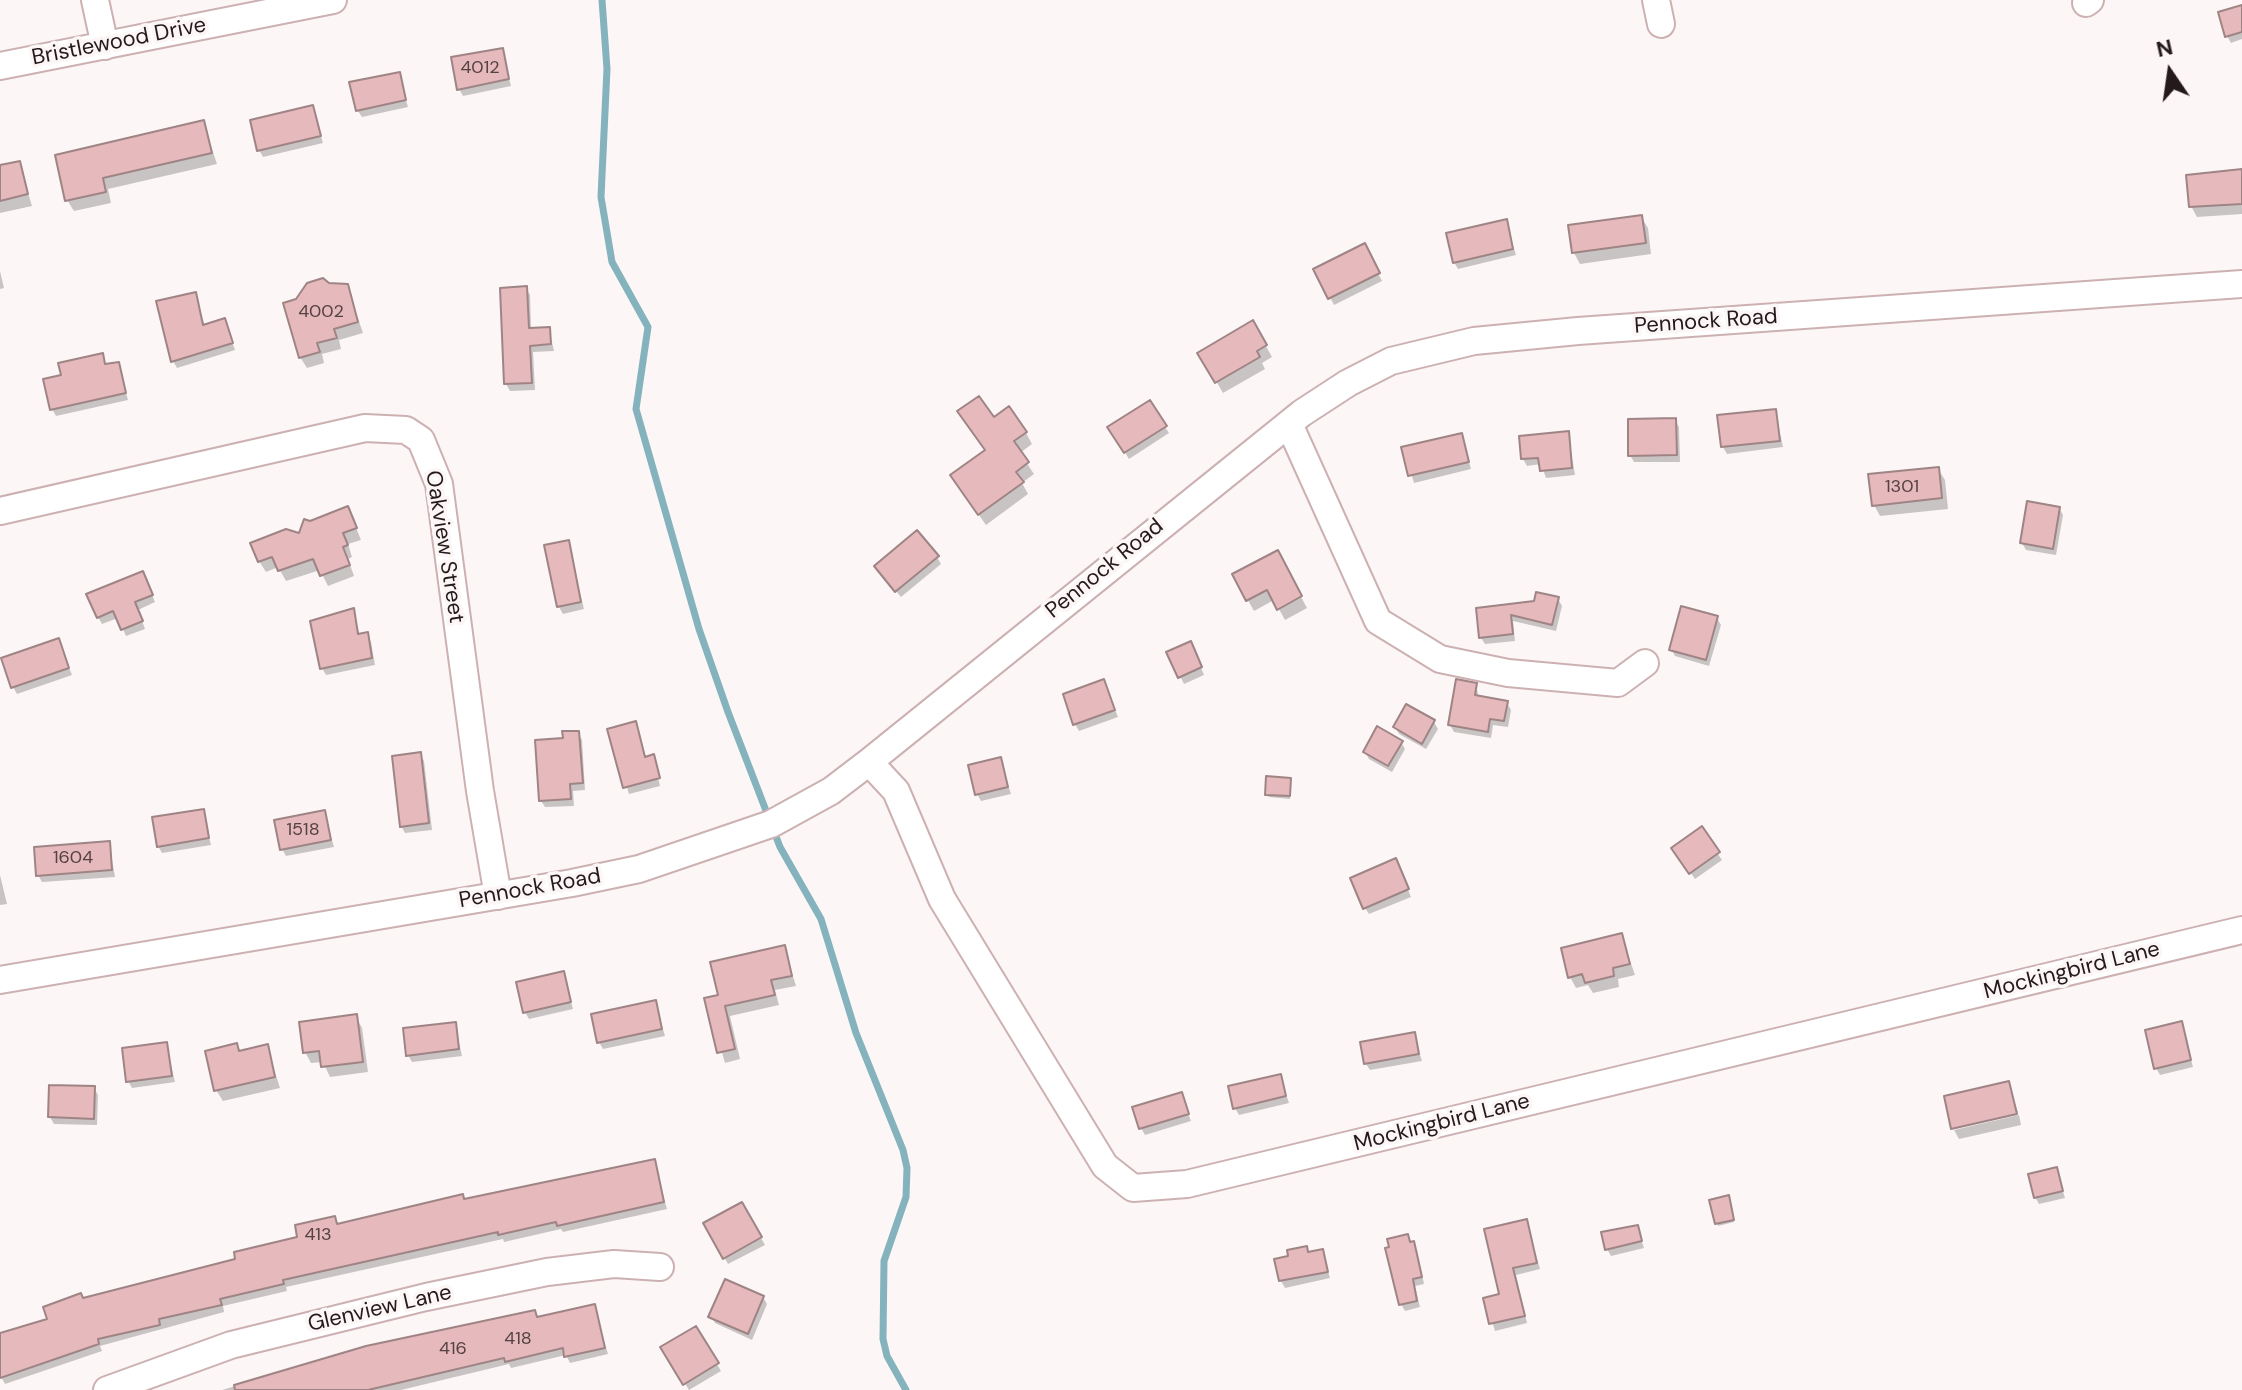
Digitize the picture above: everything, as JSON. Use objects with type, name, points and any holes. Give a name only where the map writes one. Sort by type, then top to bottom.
[{"type":"street","points":[[95,0],[105,46]]},
{"type":"street","name":"Bristlewood Drive","points":[[0,66],[333,0]]},
{"type":"street","name":"Pennock Road","points":[[0,980],[498,896],[639,869],[771,824],[831,791],[869,762],[1289,424],[1348,383],[1391,361],[1474,341],[2242,284]]},
{"type":"street","points":[[1289,424],[1378,621],[1440,659],[1508,673],[1618,683],[1637,673],[1645,663]]},
{"type":"street","name":"Oakview Street","points":[[0,511],[365,428],[406,430],[421,440],[439,484],[480,791],[498,896]]},
{"type":"street","name":"Mockingbird Lane","points":[[869,762],[896,791],[942,899],[1105,1166],[1133,1188],[1187,1184],[2242,930]]},
{"type":"street","name":"Glenview Lane","points":[[107,1390],[231,1345],[426,1297],[601,1265],[660,1267]]},
{"type":"building","points":[[2242,5],[2242,32],[2225,37],[2218,12]]},
{"type":"building","points":[[503,48],[509,79],[457,90],[451,57]]},
{"type":"building","points":[[400,72],[406,100],[356,111],[349,82]]},
{"type":"building","points":[[313,105],[321,136],[257,151],[250,120]]},
{"type":"building","points":[[204,120],[212,153],[103,178],[106,192],[65,201],[55,155]]},
{"type":"building","points":[[20,161],[28,194],[0,201],[0,165]]},
{"type":"building","points":[[2242,169],[2242,204],[2189,207],[2186,175]]},
{"type":"building","points":[[1642,215],[1646,243],[1572,253],[1568,225]]},
{"type":"building","points":[[1507,219],[1513,249],[1453,263],[1446,233]]},
{"type":"building","points":[[1365,243],[1380,273],[1328,299],[1313,269]]},
{"type":"building","points":[[323,278],[329,283],[348,284],[358,322],[334,329],[337,338],[317,343],[320,352],[299,358],[283,303],[296,299],[307,283]]},
{"type":"building","points":[[527,286],[529,328],[550,327],[551,344],[530,346],[532,383],[504,384],[500,288]]},
{"type":"building","points":[[196,292],[203,325],[225,318],[233,343],[171,362],[156,301]]},
{"type":"building","points":[[1253,320],[1267,345],[1257,351],[1260,357],[1215,383],[1197,353]]},
{"type":"building","points":[[103,353],[105,364],[119,362],[126,393],[50,410],[43,379],[61,375],[58,363]]},
{"type":"building","points":[[979,396],[994,417],[1009,406],[1027,432],[1014,441],[1029,462],[1016,472],[1024,482],[978,515],[950,475],[985,450],[957,411]]},
{"type":"building","points":[[1150,400],[1167,426],[1124,453],[1107,427]]},
{"type":"building","points":[[1776,409],[1780,441],[1721,447],[1717,415]]},
{"type":"building","points":[[1676,418],[1677,455],[1628,456],[1628,419]]},
{"type":"building","points":[[1569,431],[1572,468],[1540,471],[1538,458],[1521,459],[1519,436]]},
{"type":"building","points":[[1462,433],[1469,462],[1408,476],[1401,447]]},
{"type":"building","points":[[1939,467],[1942,498],[1872,506],[1868,474]]},
{"type":"building","points":[[2027,501],[2060,507],[2053,549],[2020,543]]},
{"type":"building","points":[[348,506],[357,528],[343,533],[348,545],[343,547],[350,565],[320,576],[313,559],[278,571],[272,557],[258,562],[250,543],[286,529],[299,533],[304,519],[310,521]]},
{"type":"building","points":[[917,530],[939,556],[895,592],[874,566]]},
{"type":"building","points":[[569,540],[581,602],[557,607],[544,545]]},
{"type":"building","points":[[1278,550],[1302,596],[1277,610],[1267,590],[1246,601],[1232,574]]},
{"type":"building","points":[[143,571],[153,595],[135,602],[143,621],[121,630],[113,611],[97,618],[86,594]]},
{"type":"building","points":[[1536,592],[1559,597],[1552,625],[1511,615],[1513,634],[1479,638],[1476,608],[1534,601]]},
{"type":"building","points":[[1681,606],[1718,616],[1706,660],[1669,650]]},
{"type":"building","points":[[354,608],[358,634],[368,632],[372,658],[320,669],[310,621]]},
{"type":"building","points":[[59,638],[69,668],[11,688],[1,658]]},
{"type":"building","points":[[1191,641],[1202,667],[1178,678],[1166,652]]},
{"type":"building","points":[[1104,679],[1115,710],[1073,725],[1063,694]]},
{"type":"building","points":[[1456,679],[1477,683],[1475,695],[1508,701],[1504,721],[1490,719],[1488,732],[1448,725]]},
{"type":"building","points":[[1406,704],[1435,720],[1422,744],[1393,727]]},
{"type":"building","points":[[636,721],[645,757],[654,754],[660,778],[623,788],[607,729]]},
{"type":"building","points":[[1377,726],[1403,741],[1388,766],[1363,752]]},
{"type":"building","points":[[562,731],[579,731],[583,783],[570,784],[571,799],[539,801],[535,740],[563,738]]},
{"type":"building","points":[[421,752],[429,823],[400,827],[392,756]]},
{"type":"building","points":[[1001,757],[1008,787],[975,795],[968,765]]},
{"type":"building","points":[[1266,776],[1291,778],[1290,796],[1265,795]]},
{"type":"building","points":[[204,809],[209,838],[157,847],[152,817]]},
{"type":"building","points":[[325,810],[331,840],[280,850],[274,820]]},
{"type":"building","points":[[1702,826],[1720,852],[1689,874],[1671,848]]},
{"type":"building","points":[[110,841],[112,870],[36,876],[34,847]]},
{"type":"building","points":[[1396,858],[1409,889],[1363,909],[1350,878]]},
{"type":"building","points":[[1622,933],[1630,964],[1613,968],[1614,976],[1585,983],[1582,974],[1568,978],[1561,948]]},
{"type":"building","points":[[785,945],[792,976],[771,980],[775,995],[725,1006],[735,1049],[717,1053],[704,998],[718,995],[710,962]]},
{"type":"building","points":[[564,971],[571,1002],[523,1013],[516,982]]},
{"type":"building","points":[[656,1000],[662,1029],[597,1043],[591,1014]]},
{"type":"building","points":[[357,1014],[363,1062],[321,1067],[319,1051],[303,1053],[299,1022]]},
{"type":"building","points":[[2182,1021],[2191,1060],[2154,1069],[2145,1030]]},
{"type":"building","points":[[456,1022],[459,1049],[406,1056],[403,1028]]},
{"type":"building","points":[[1415,1032],[1419,1054],[1364,1064],[1360,1042]]},
{"type":"building","points":[[167,1042],[172,1076],[126,1082],[122,1048]]},
{"type":"building","points":[[237,1043],[239,1051],[268,1044],[275,1077],[214,1091],[205,1051]]},
{"type":"building","points":[[1281,1074],[1286,1096],[1233,1109],[1228,1086]]},
{"type":"building","points":[[2009,1081],[2017,1114],[1951,1129],[1944,1096]]},
{"type":"building","points":[[49,1085],[95,1086],[94,1119],[48,1117]]},
{"type":"building","points":[[1182,1092],[1189,1114],[1139,1129],[1132,1107]]},
{"type":"building","points":[[655,1159],[664,1202],[557,1226],[556,1222],[498,1235],[498,1232],[283,1280],[284,1284],[220,1299],[222,1305],[159,1319],[160,1325],[98,1339],[99,1344],[0,1378],[0,1333],[47,1319],[43,1307],[81,1293],[83,1298],[235,1259],[234,1252],[297,1237],[295,1225],[335,1216],[337,1224],[463,1194],[464,1199]]},
{"type":"building","points":[[2057,1167],[2063,1191],[2034,1198],[2028,1174]]},
{"type":"building","points":[[1729,1195],[1734,1220],[1715,1224],[1709,1200]]},
{"type":"building","points":[[742,1202],[762,1237],[723,1259],[703,1223]]},
{"type":"building","points":[[1527,1219],[1537,1263],[1513,1268],[1525,1316],[1489,1324],[1483,1298],[1499,1294],[1484,1229]]},
{"type":"building","points":[[1638,1225],[1642,1241],[1605,1250],[1601,1232]]},
{"type":"building","points":[[1408,1234],[1410,1242],[1414,1241],[1422,1277],[1413,1279],[1417,1301],[1399,1305],[1385,1248],[1389,1247],[1387,1239]]},
{"type":"building","points":[[1307,1246],[1308,1252],[1323,1249],[1328,1272],[1279,1281],[1274,1259],[1288,1256],[1287,1250]]},
{"type":"building","points":[[725,1279],[764,1296],[748,1334],[708,1317]]},
{"type":"building","points":[[595,1304],[605,1348],[564,1357],[563,1348],[505,1362],[504,1358],[368,1390],[235,1390],[234,1385],[366,1346],[535,1310],[537,1317]]},
{"type":"building","points":[[696,1326],[719,1363],[683,1385],[660,1347]]},
{"type":"waterway","points":[[602,0],[607,69],[601,197],[612,262],[648,327],[636,409],[699,629],[728,712],[780,847],[821,919],[856,1033],[903,1150],[907,1168],[906,1197],[884,1261],[883,1339],[887,1356],[906,1390]]}]
